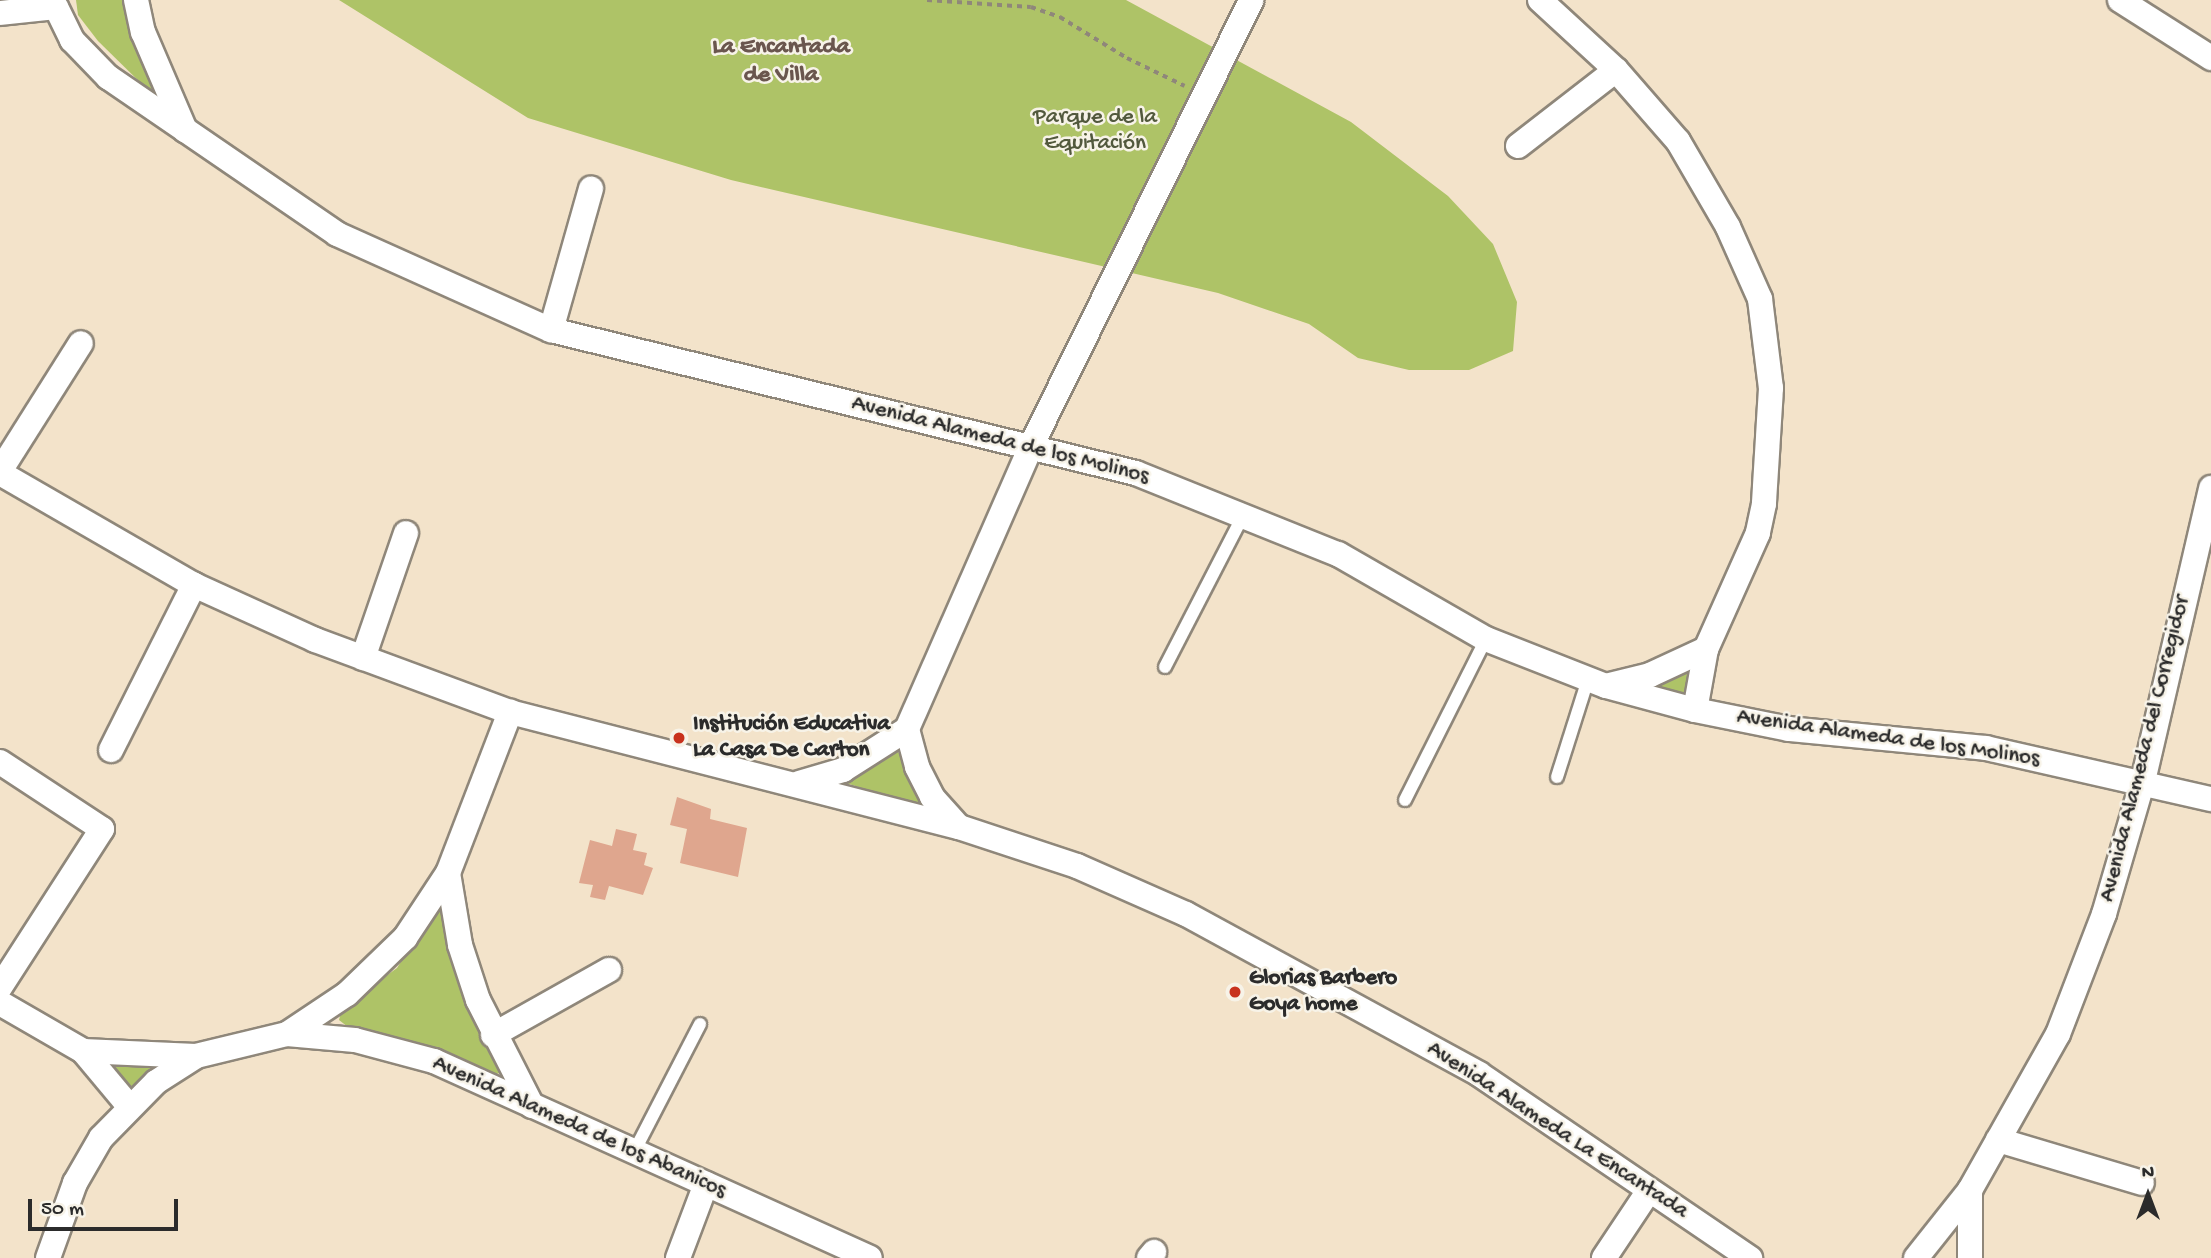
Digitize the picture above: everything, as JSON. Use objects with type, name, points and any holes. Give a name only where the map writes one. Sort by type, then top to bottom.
[{"type":"street","points":[[136,0],[143,32],[185,130]]},
{"type":"street","points":[[799,783],[843,770],[907,729],[1032,444],[1251,0]]},
{"type":"street","points":[[1540,0],[1616,70],[1684,150],[1728,227],[1760,299],[1771,388],[1764,504],[1754,543],[1706,649],[1695,710]]},
{"type":"street","points":[[2120,0],[2207,61]]},
{"type":"street","points":[[0,13],[56,4]]},
{"type":"street","name":"Avenida Alameda de los Molinos","points":[[56,4],[72,40],[108,77],[337,234],[551,330],[1032,444],[1136,473],[1245,514],[1338,554],[1486,639],[1597,682],[1695,710],[1789,729],[1986,748],[2143,781],[2211,799]]},
{"type":"street","points":[[1518,146],[1616,70]]},
{"type":"street","points":[[551,330],[591,189]]},
{"type":"street","points":[[0,472],[82,343]]},
{"type":"street","name":"Avenida Alameda La Encantada","points":[[0,472],[194,585],[363,658],[510,712],[799,783],[959,827],[1077,866],[1186,914],[1289,967],[1479,1074],[1648,1192],[1750,1258]]},
{"type":"street","name":"Avenida Alameda del Corregidor","points":[[1916,1258],[1970,1190],[2058,1034],[2104,914],[2143,781],[2211,488]]},
{"type":"street","points":[[363,658],[406,533]]},
{"type":"street","points":[[111,750],[194,585]]},
{"type":"street","points":[[1597,682],[1650,675],[1706,649]]},
{"type":"street","points":[[287,1034],[373,972],[405,938],[448,873],[510,712]]},
{"type":"street","points":[[907,729],[917,767],[932,797],[959,827]]},
{"type":"street","points":[[0,762],[102,829],[0,986]]},
{"type":"street","points":[[448,873],[460,945],[493,1035],[532,1106]]},
{"type":"street","points":[[493,1035],[609,970]]},
{"type":"street","name":"Avenida Alameda de los Abanicos","points":[[0,1003],[83,1052],[196,1056],[287,1034],[355,1040],[434,1061],[870,1258]]},
{"type":"street","points":[[83,1052],[129,1106]]},
{"type":"street","points":[[48,1258],[75,1183],[101,1138],[129,1106],[196,1056]]},
{"type":"street","points":[[1998,1140],[2142,1183]]},
{"type":"street","points":[[678,1258],[706,1184]]},
{"type":"street","name":"Avenida Alameda del Corregidor","points":[[1969,1258],[1970,1190]]},
{"type":"street","points":[[1604,1258],[1648,1192]]},
{"type":"lane","points":[[1166,667],[1245,514]]},
{"type":"lane","points":[[1405,800],[1486,639]]},
{"type":"lane","points":[[1557,777],[1597,682]]},
{"type":"lane","points":[[634,1152],[700,1024]]},
{"type":"path","points":[[927,0],[1031,7],[1060,17],[1127,58],[1203,94]]},
{"type":"green space","points":[[76,0],[129,0],[156,98],[98,41],[78,15]]},
{"type":"green space","name":"Parque de la Equitación","points":[[339,0],[1126,0],[1351,122],[1448,196],[1493,244],[1517,302],[1513,351],[1469,370],[1409,370],[1358,358],[1309,324],[1218,293],[731,180],[528,118]]},
{"type":"green space","points":[[1691,669],[1685,699],[1645,685]]},
{"type":"green space","points":[[896,748],[929,810],[840,781]]},
{"type":"green space","points":[[441,897],[501,1065],[500,1073],[493,1075],[420,1044],[348,1027],[339,1020],[342,1008],[397,968]]},
{"type":"green space","points":[[110,1062],[162,1066],[138,1089],[130,1088]]},
{"type":"building","points":[[677,797],[711,809],[710,819],[747,828],[738,877],[680,863],[687,829],[670,825]]},
{"type":"building","points":[[616,829],[637,834],[633,850],[647,853],[644,865],[653,868],[643,895],[609,886],[605,900],[590,897],[593,885],[579,883],[590,840],[612,846]]},
{"type":"place","name":"Institución Educativa La Casa De Carton","points":[[679,738]]},
{"type":"place","name":"Glorias Barbero Goya home","points":[[1235,992]]},
{"type":"district","name":"La Encantada de Villa","points":[[781,62]]}]
